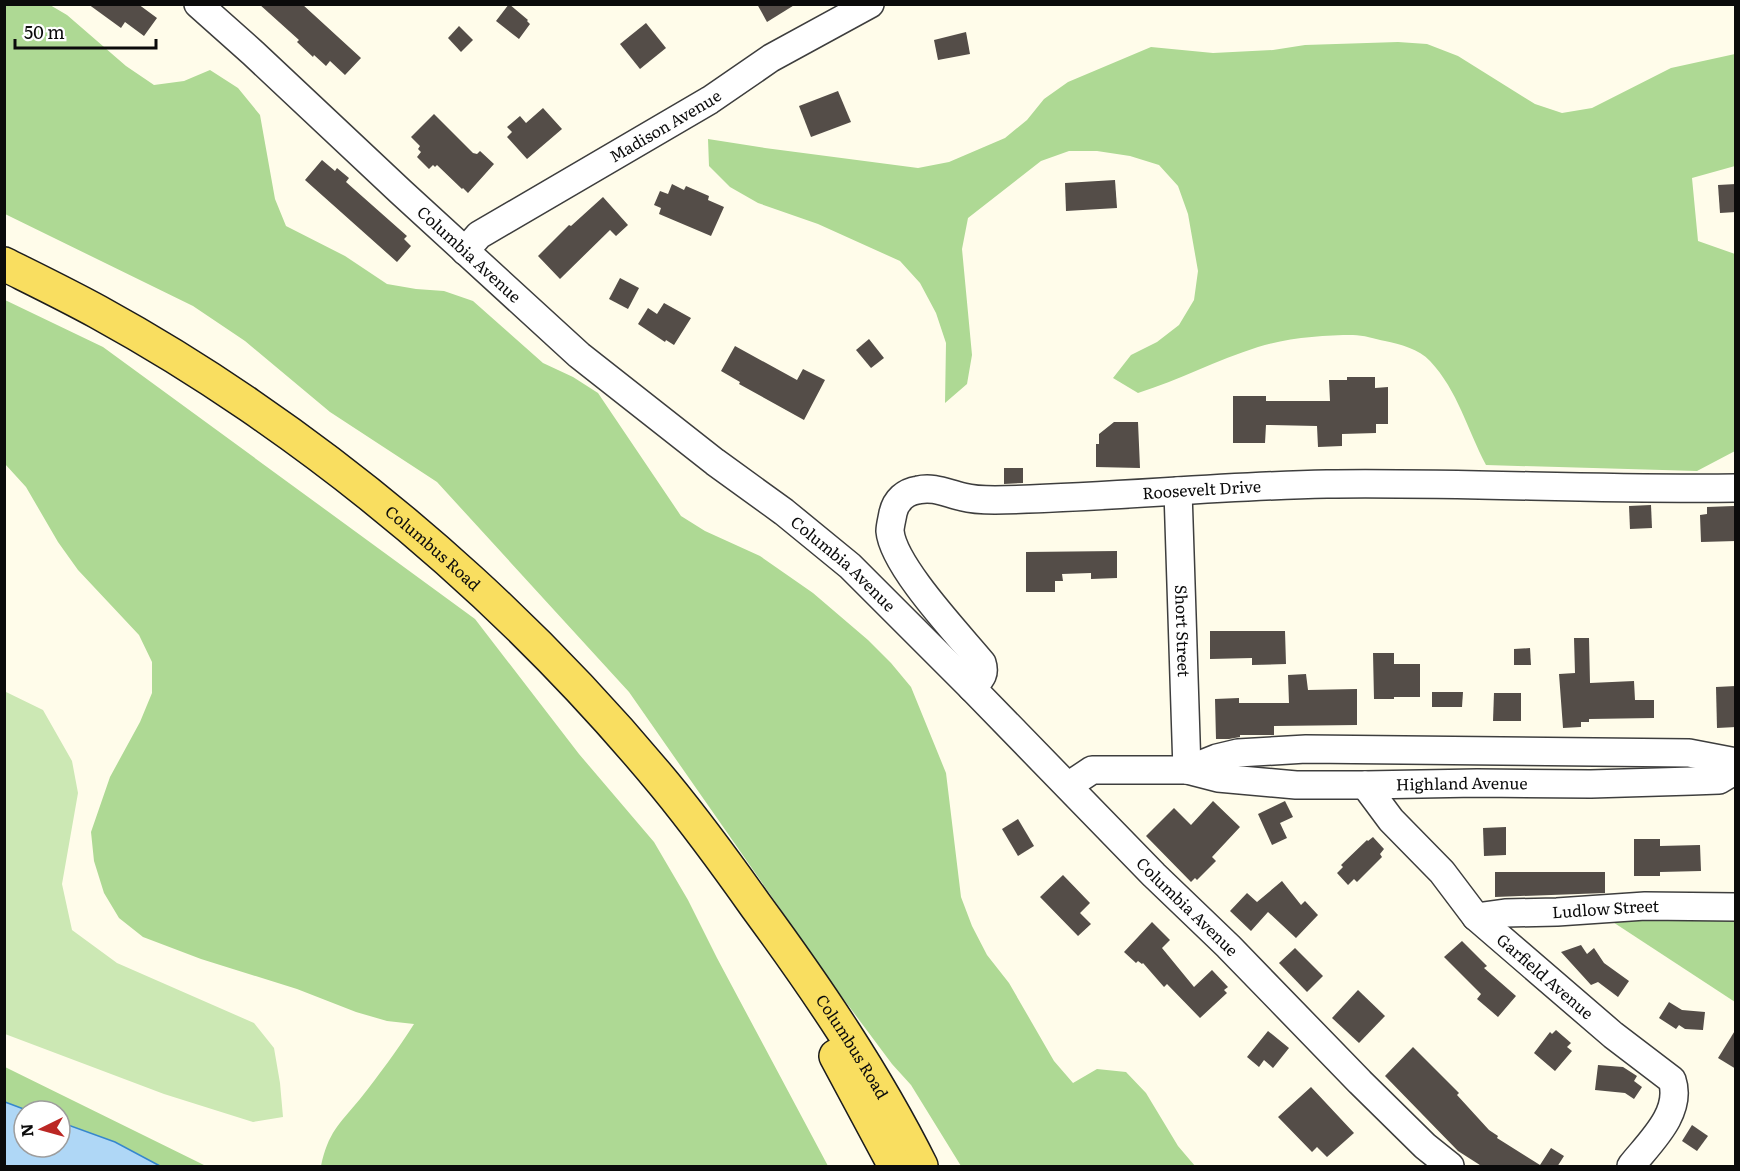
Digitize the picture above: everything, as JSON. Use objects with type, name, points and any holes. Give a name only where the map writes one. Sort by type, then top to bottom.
[{"type":"main road","name":"Columbus Road","points":[[4,264],[101,314],[248,404],[312,450],[390,512],[507,615],[560,668],[672,794],[775,931],[820,995],[875,1081],[921,1167]]},
{"type":"main road","name":"Columbus Road","points":[[775,931],[809,1005],[895,1167]]},
{"type":"street","name":"Columbia Avenue","points":[[198,4],[579,355],[715,462],[784,512],[850,566],[1154,875],[1228,946],[1425,1146],[1450,1167]]},
{"type":"street","name":"Madison Avenue","points":[[465,251],[479,235],[711,99],[771,58],[870,4]]},
{"type":"street","name":"Roosevelt Drive","points":[[972,688],[983,676],[982,663],[928,598],[903,563],[890,532],[893,510],[898,501],[906,494],[919,489],[946,491],[962,497],[995,500],[1291,485],[1736,488]]},
{"type":"street","name":"Short Street","points":[[1178,491],[1186,770]]},
{"type":"street","name":"Highland Avenue","points":[[1186,770],[1238,753],[1305,749],[1679,753],[1736,762]]},
{"type":"street","name":"Highland Avenue","points":[[1068,786],[1092,770],[1186,770],[1218,778],[1285,784],[1365,785],[1591,784],[1719,780],[1736,770]]},
{"type":"street","name":"Garfield Avenue","points":[[1365,785],[1391,820],[1442,872],[1476,917],[1613,1035],[1672,1080],[1674,1095],[1672,1110],[1631,1167]]},
{"type":"street","name":"Ludlow Street","points":[[1476,917],[1505,913],[1645,906],[1736,907]]},
{"type":"green space","points":[[5,4],[50,5],[67,15],[126,66],[154,85],[184,81],[210,70],[238,88],[260,115],[275,199],[286,226],[345,256],[387,284],[444,291],[473,301],[543,363],[573,377],[598,393],[681,516],[705,531],[760,556],[813,593],[868,640],[911,687],[946,773],[961,897],[972,926],[987,955],[1009,983],[1054,1061],[1073,1083],[1097,1069],[1126,1072],[1146,1093],[1178,1146],[1195,1166],[961,1166],[911,1085],[892,1064],[839,993],[629,692],[437,482],[330,412],[245,341],[193,306],[5,214]]},
{"type":"green space","points":[[1398,42],[1427,44],[1458,56],[1535,104],[1562,113],[1592,108],[1671,68],[1735,54],[1735,166],[1692,178],[1698,241],[1735,254],[1735,451],[1697,471],[1486,465],[1448,385],[1430,361],[1409,348],[1357,335],[1305,338],[1269,344],[1138,393],[1113,378],[1131,355],[1157,342],[1179,325],[1194,300],[1198,271],[1188,214],[1178,186],[1159,165],[1130,156],[1097,151],[1069,151],[1041,161],[968,218],[962,249],[972,355],[967,384],[945,403],[946,343],[936,313],[920,283],[900,261],[818,224],[758,203],[730,187],[709,166],[708,139],[918,168],[949,162],[1005,138],[1027,120],[1044,99],[1068,82],[1151,47],[1213,53],[1273,50],[1305,45]]},
{"type":"green space","points":[[5,300],[103,347],[475,619],[579,754],[654,842],[688,900],[828,1166],[321,1166],[327,1145],[335,1130],[414,1024],[387,1021],[356,1012],[297,989],[201,959],[143,937],[119,918],[104,893],[94,861],[91,832],[110,777],[140,722],[152,693],[152,662],[139,635],[78,570],[58,542],[26,487],[5,464]]},
{"type":"green space","points":[[4,691],[43,710],[72,761],[78,793],[62,884],[72,930],[117,963],[254,1023],[274,1048],[283,1117],[253,1122],[164,1094],[5,1034]]},
{"type":"green space","points":[[1735,905],[1735,1002],[1593,909]]},
{"type":"green space","points":[[5,1067],[70,1099],[12,1099],[12,1105],[5,1102]]},
{"type":"green space","points":[[72,1100],[206,1166],[160,1166],[115,1142],[72,1126]]},
{"type":"water","points":[[5,1102],[12,1105],[12,1159],[72,1159],[72,1126],[115,1142],[160,1166],[5,1166]]},
{"type":"building","points":[[88,4],[138,4],[157,18],[144,36],[125,22],[121,28]]},
{"type":"building","points":[[259,4],[302,4],[361,58],[345,75],[330,61],[326,66],[314,55],[313,57],[297,42],[299,40]]},
{"type":"building","points":[[509,4],[530,24],[519,39],[496,21]]},
{"type":"building","points":[[757,4],[796,4],[767,22]]},
{"type":"building","points":[[646,23],[666,48],[640,69],[620,44]]},
{"type":"building","points":[[459,26],[473,40],[461,52],[448,38]]},
{"type":"building","points":[[966,32],[970,54],[938,60],[934,40]]},
{"type":"building","points":[[838,91],[851,122],[811,137],[799,106]]},
{"type":"building","points":[[543,108],[562,129],[527,159],[507,137],[512,132],[507,127],[520,116],[526,123]]},
{"type":"building","points":[[434,114],[473,153],[477,154],[480,151],[494,164],[468,193],[437,165],[429,169],[417,157],[421,152],[418,149],[420,146],[411,137]]},
{"type":"building","points":[[322,160],[335,171],[337,168],[349,178],[346,182],[407,236],[404,239],[411,246],[397,262],[305,180]]},
{"type":"building","points":[[1115,180],[1117,208],[1066,211],[1065,183]]},
{"type":"building","points":[[672,184],[684,190],[686,186],[709,196],[708,200],[724,207],[711,236],[659,214],[661,208],[654,205],[660,191],[668,194]]},
{"type":"building","points":[[1736,184],[1736,212],[1720,213],[1718,185]]},
{"type":"building","points":[[603,197],[628,225],[616,236],[610,230],[560,279],[538,256],[569,225],[571,226]]},
{"type":"building","points":[[620,278],[639,288],[628,309],[609,299]]},
{"type":"building","points":[[664,303],[691,318],[674,345],[666,340],[665,342],[638,324],[648,308],[657,314]]},
{"type":"building","points":[[869,339],[884,358],[871,368],[856,350]]},
{"type":"building","points":[[735,346],[797,380],[803,369],[825,380],[804,420],[739,384],[740,382],[721,371]]},
{"type":"building","points":[[1347,377],[1375,377],[1375,388],[1388,387],[1388,424],[1376,424],[1376,433],[1342,434],[1342,446],[1318,447],[1317,426],[1266,425],[1265,443],[1233,443],[1233,396],[1266,396],[1266,401],[1330,401],[1329,380],[1347,380]]},
{"type":"building","points":[[1114,422],[1138,422],[1140,468],[1096,467],[1096,444],[1099,444],[1099,434]]},
{"type":"building","points":[[1004,468],[1023,468],[1023,483],[1004,484]]},
{"type":"building","points":[[1651,505],[1652,528],[1630,529],[1629,506]]},
{"type":"building","points":[[1734,506],[1736,541],[1701,542],[1700,515],[1707,514],[1707,507]]},
{"type":"building","points":[[1117,551],[1117,578],[1091,579],[1091,573],[1062,574],[1063,581],[1055,581],[1055,592],[1026,592],[1026,552]]},
{"type":"building","points":[[1210,631],[1285,631],[1286,664],[1252,665],[1252,658],[1210,659]]},
{"type":"building","points":[[1574,638],[1589,638],[1590,683],[1634,681],[1635,700],[1654,700],[1654,718],[1589,719],[1589,722],[1581,722],[1581,727],[1563,728],[1559,674],[1575,673]]},
{"type":"building","points":[[1530,648],[1531,665],[1514,665],[1514,649]]},
{"type":"building","points":[[1373,653],[1394,653],[1394,664],[1420,664],[1420,697],[1374,699]]},
{"type":"building","points":[[1306,674],[1308,690],[1357,689],[1357,725],[1274,726],[1274,735],[1240,735],[1240,737],[1229,739],[1216,739],[1215,699],[1239,698],[1239,703],[1289,703],[1288,675]]},
{"type":"building","points":[[1736,686],[1736,727],[1717,728],[1716,687]]},
{"type":"building","points":[[1432,692],[1463,692],[1462,707],[1432,707]]},
{"type":"building","points":[[1494,693],[1521,693],[1521,721],[1493,721]]},
{"type":"building","points":[[1213,801],[1240,827],[1212,857],[1216,861],[1197,880],[1195,878],[1191,882],[1146,836],[1174,808],[1191,825]]},
{"type":"building","points":[[1285,801],[1293,817],[1280,823],[1287,838],[1272,845],[1258,814]]},
{"type":"building","points":[[1018,819],[1034,846],[1018,856],[1002,829]]},
{"type":"building","points":[[1506,827],[1506,855],[1484,856],[1483,828]]},
{"type":"building","points":[[1373,837],[1384,849],[1380,854],[1382,857],[1357,882],[1354,879],[1348,885],[1337,873],[1343,867],[1341,865]]},
{"type":"building","points":[[1634,839],[1660,839],[1660,846],[1700,845],[1701,871],[1660,872],[1660,876],[1634,876]]},
{"type":"building","points":[[1495,872],[1605,872],[1605,893],[1495,897]]},
{"type":"building","points":[[1063,875],[1090,903],[1080,913],[1091,924],[1078,936],[1040,897]]},
{"type":"building","points":[[1282,881],[1301,905],[1305,901],[1318,915],[1296,938],[1268,912],[1251,931],[1230,911],[1247,893],[1257,902]]},
{"type":"building","points":[[1152,922],[1170,940],[1162,948],[1194,987],[1212,970],[1228,987],[1224,990],[1227,993],[1200,1018],[1167,984],[1164,987],[1143,963],[1138,961],[1136,963],[1124,952]]},
{"type":"building","points":[[1462,941],[1487,966],[1484,968],[1516,996],[1498,1017],[1477,999],[1481,994],[1444,957]]},
{"type":"building","points":[[1581,945],[1587,954],[1594,948],[1604,963],[1629,981],[1618,997],[1598,982],[1591,985],[1561,952]]},
{"type":"building","points":[[1295,948],[1323,976],[1307,992],[1279,963]]},
{"type":"building","points":[[1358,990],[1385,1016],[1359,1043],[1332,1018]]},
{"type":"building","points":[[1669,1002],[1682,1010],[1705,1012],[1703,1030],[1685,1029],[1679,1025],[1676,1029],[1659,1018]]},
{"type":"building","points":[[1736,1029],[1736,1069],[1718,1058]]},
{"type":"building","points":[[1556,1030],[1571,1043],[1567,1047],[1572,1051],[1555,1071],[1534,1053],[1550,1032],[1552,1034]]},
{"type":"building","points":[[1268,1031],[1289,1048],[1273,1068],[1264,1060],[1259,1067],[1247,1057]]},
{"type":"building","points":[[1413,1047],[1459,1093],[1457,1095],[1489,1130],[1498,1136],[1497,1138],[1540,1165],[1551,1148],[1564,1156],[1557,1167],[1483,1167],[1458,1151],[1385,1076]]},
{"type":"building","points":[[1598,1065],[1623,1067],[1637,1076],[1634,1081],[1642,1087],[1634,1099],[1625,1093],[1595,1090]]},
{"type":"building","points":[[1311,1087],[1354,1133],[1327,1157],[1317,1147],[1312,1152],[1278,1117]]},
{"type":"building","points":[[1692,1125],[1708,1136],[1697,1151],[1682,1141]]}]
